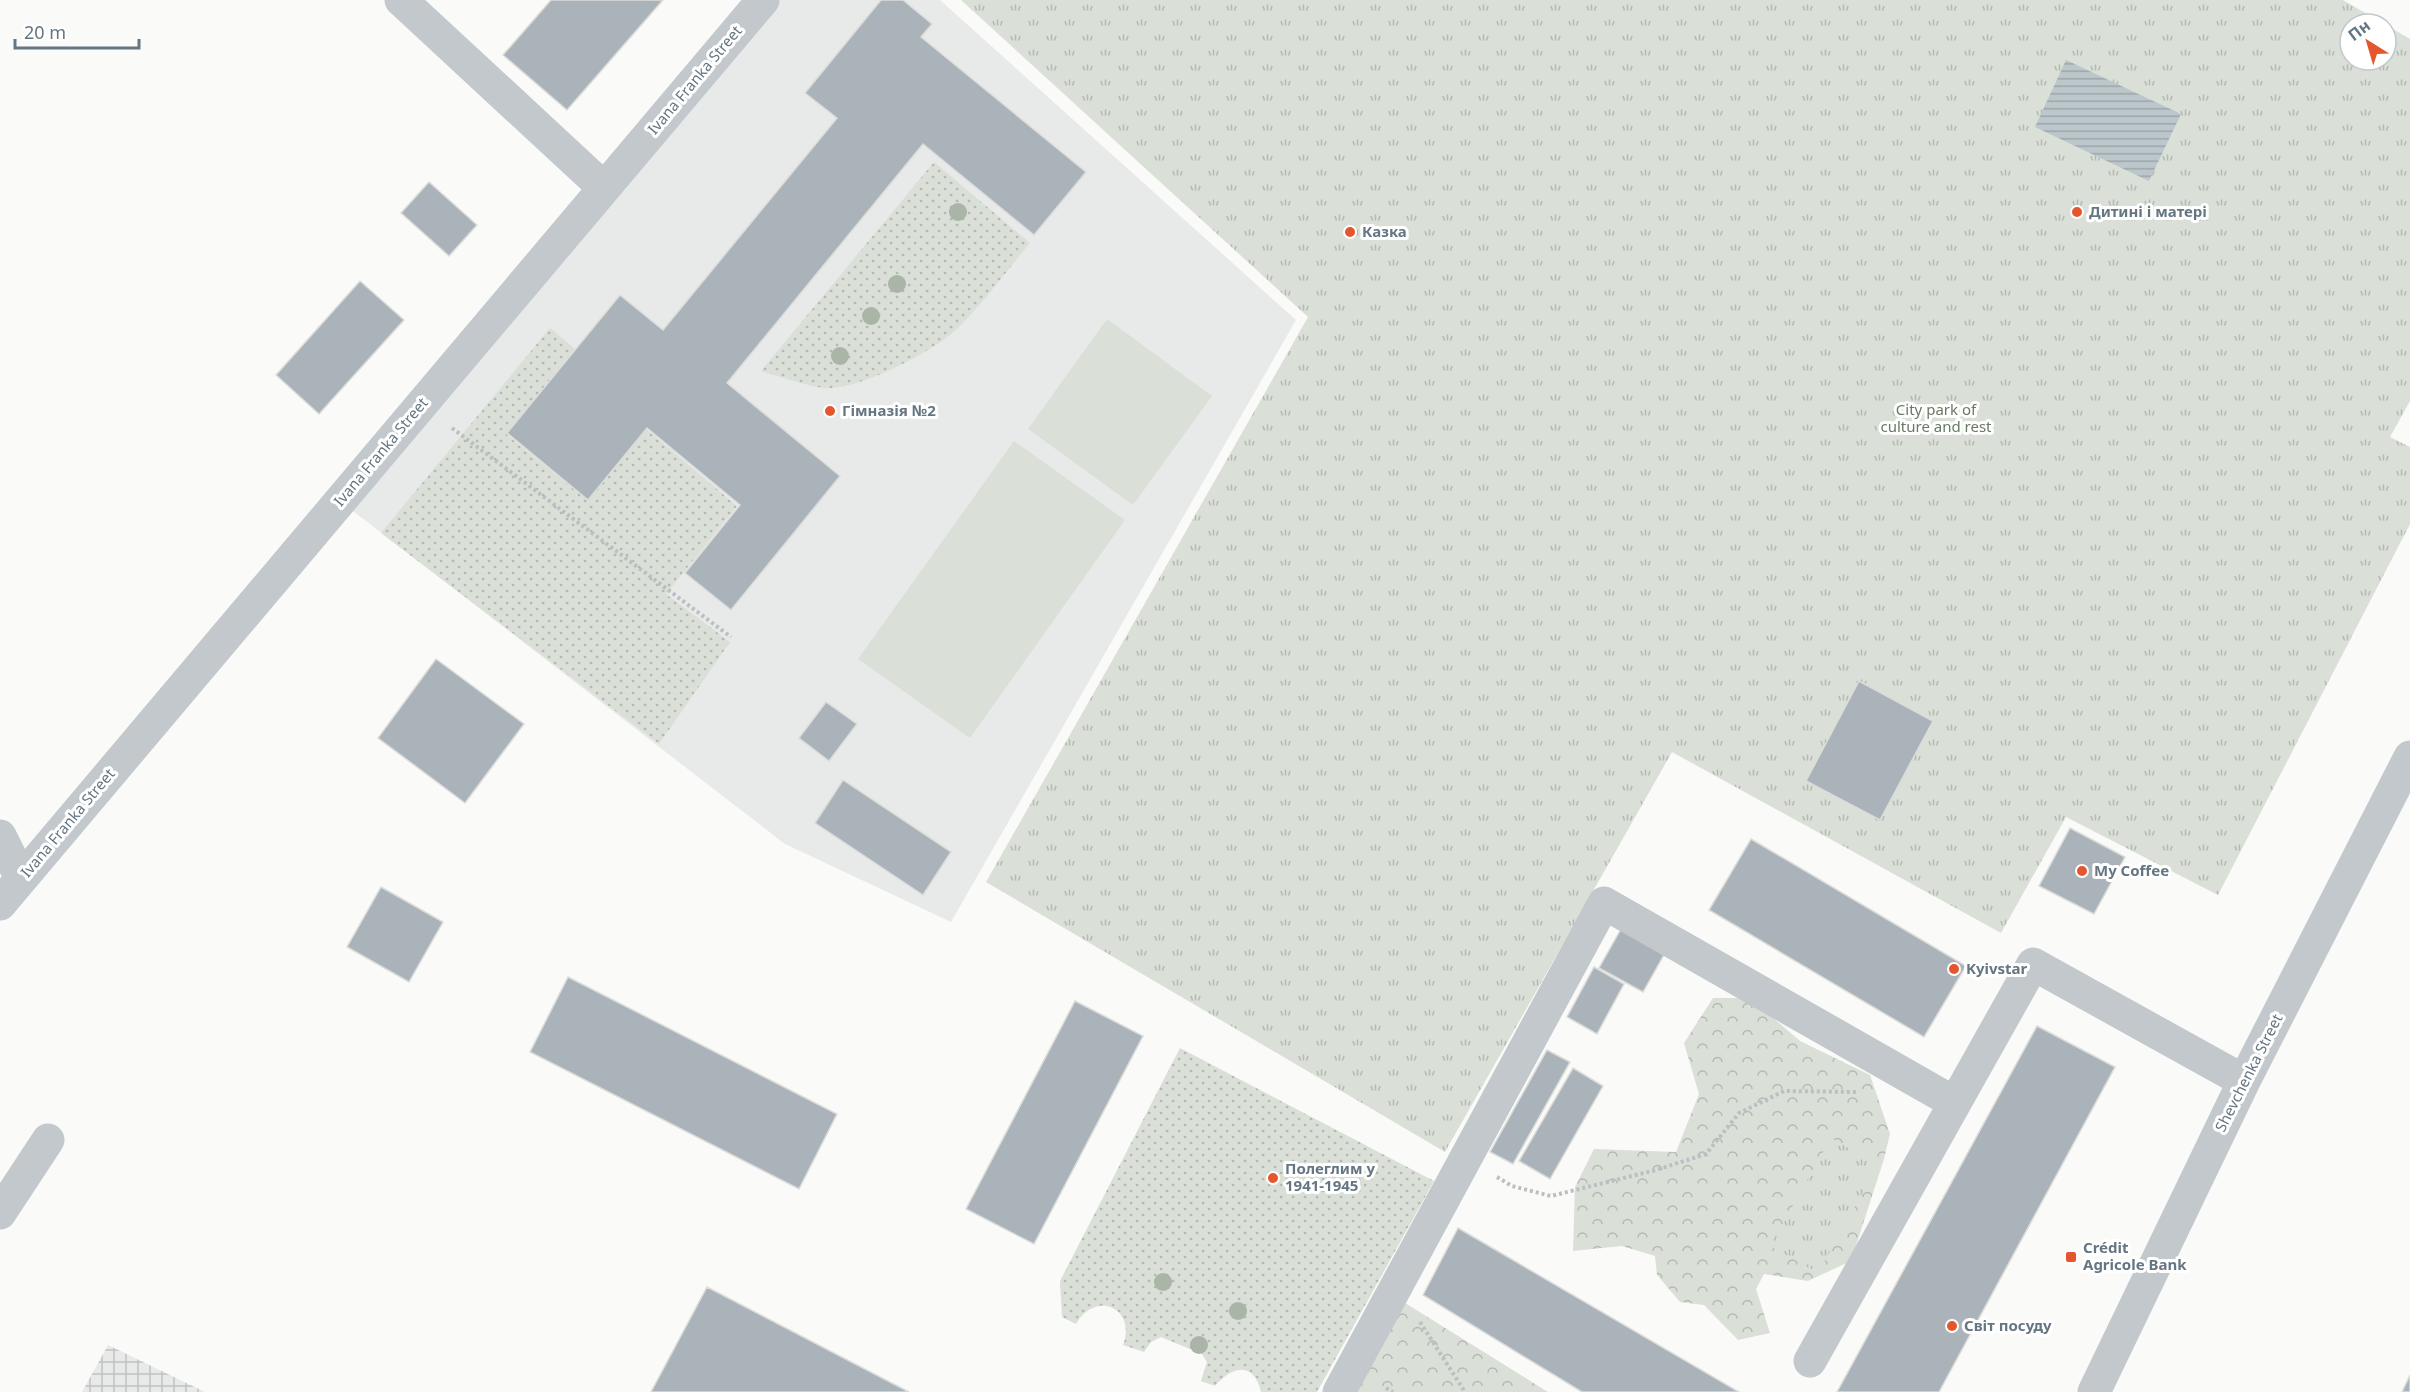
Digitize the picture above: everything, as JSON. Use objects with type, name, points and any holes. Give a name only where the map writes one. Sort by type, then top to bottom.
[{"type":"street","points":[[401,0],[604,188]]},
{"type":"street","name":"Ivana Franka Street","points":[[0,904],[763,0]]},
{"type":"street","name":"Shevchenka Street","points":[[2094,1392],[2244,1082],[2410,757]]},
{"type":"street","points":[[0,836],[21,878]]},
{"type":"street","points":[[1339,1392],[1604,903],[1955,1103]]},
{"type":"street","points":[[1810,1361],[2033,964],[2244,1082]]},
{"type":"street","points":[[0,1213],[48,1140]]},
{"type":"path","points":[[445,422],[731,637]]},
{"type":"path","points":[[1464,1158],[1512,1186],[1551,1196],[1656,1170],[1706,1154],[1739,1113],[1784,1091],[1861,1092]]},
{"type":"path","points":[[1396,1286],[1465,1392]]},
{"type":"shaded area","name":"Гімназія №2","points":[[763,0],[940,0],[1296,320],[951,922],[785,844],[340,501]]},
{"type":"shaded area","points":[[2066,60],[2181,114],[2149,181],[2035,127]]},
{"type":"shaded area","points":[[108,1345],[205,1392],[82,1392]]},
{"type":"green space","name":"City park of culture and rest","points":[[961,0],[2343,0],[2364,12],[2338,12],[2338,72],[2398,72],[2398,32],[2410,39],[2410,401],[2390,437],[2410,447],[2410,524],[2218,895],[2066,817],[2001,933],[1672,752],[1445,1152],[986,882],[1308,317]]},
{"type":"green space","points":[[934,162],[1030,243],[987,296],[948,337],[897,367],[859,382],[827,388],[803,384],[761,371]]},
{"type":"green space","points":[[1107,319],[1212,396],[1133,505],[1028,429]]},
{"type":"green space","points":[[550,328],[575,349],[506,434],[587,500],[646,429],[737,506],[666,594],[730,642],[659,744],[381,533]]},
{"type":"green space","points":[[1014,441],[1125,520],[970,738],[858,659]]},
{"type":"green space","points":[[1713,998],[1750,998],[1800,1041],[1870,1075],[1890,1134],[1851,1261],[1808,1281],[1764,1274],[1756,1289],[1770,1333],[1738,1340],[1704,1305],[1680,1302],[1657,1275],[1655,1256],[1622,1246],[1573,1251],[1575,1187],[1594,1149],[1676,1152],[1699,1094],[1684,1043]]},
{"type":"green space","points":[[1180,1048],[1434,1181],[1317,1392],[1261,1392],[1253,1375],[1242,1370],[1228,1374],[1215,1386],[1201,1381],[1207,1362],[1202,1354],[1161,1337],[1151,1342],[1144,1352],[1123,1345],[1126,1332],[1124,1322],[1120,1313],[1112,1308],[1094,1307],[1084,1313],[1076,1324],[1062,1317],[1060,1281]]},
{"type":"green space","points":[[1831,1138],[1878,1165],[1818,1273],[1770,1246]]},
{"type":"green space","points":[[1397,1298],[1548,1392],[1344,1392]]},
{"type":"building","points":[[551,0],[663,0],[567,110],[503,55]]},
{"type":"building","points":[[881,0],[903,0],[932,24],[921,37],[1086,172],[1034,235],[923,144],[727,383],[840,476],[731,610],[685,573],[740,505],[647,428],[588,500],[507,433],[620,295],[663,330],[837,118],[805,93]]},
{"type":"building","points":[[429,182],[477,225],[449,256],[401,213]]},
{"type":"building","points":[[360,281],[404,320],[319,414],[276,375]]},
{"type":"building","points":[[436,659],[524,724],[465,803],[378,738]]},
{"type":"building","points":[[1859,681],[1933,721],[1880,820],[1806,781]]},
{"type":"building","points":[[826,702],[857,724],[829,761],[799,738]]},
{"type":"building","points":[[843,780],[951,852],[923,895],[815,823]]},
{"type":"building","name":"My Coffee","points":[[2070,828],[2125,857],[2094,914],[2039,886]]},
{"type":"building","points":[[1751,839],[1966,966],[1924,1037],[1709,910]]},
{"type":"building","points":[[381,887],[443,922],[409,982],[347,947]]},
{"type":"building","points":[[1621,929],[1665,953],[1643,992],[1599,968]]},
{"type":"building","points":[[1594,967],[1624,984],[1597,1034],[1567,1017]]},
{"type":"building","points":[[568,977],[837,1114],[799,1189],[530,1052]]},
{"type":"building","points":[[1075,1001],[1143,1036],[1034,1244],[966,1209]]},
{"type":"building","points":[[2037,1026],[2115,1067],[1939,1392],[1837,1392]]},
{"type":"building","points":[[1547,1050],[1570,1062],[1513,1164],[1490,1152]]},
{"type":"building","points":[[1573,1068],[1603,1086],[1550,1179],[1519,1161]]},
{"type":"building","points":[[1458,1228],[1739,1392],[1582,1392],[1423,1295]]},
{"type":"building","points":[[707,1287],[909,1392],[651,1392]]},
{"type":"building","points":[[2410,1375],[2410,1392],[2402,1392]]},
{"type":"place","name":"Дитині і матері","points":[[2077,212]]},
{"type":"place","name":"Казка","points":[[1350,232]]},
{"type":"place","name":"Гімназія №2","points":[[830,411]]},
{"type":"place","name":"My Coffee","points":[[2082,871]]},
{"type":"place","name":"Kyivstar","points":[[1954,969]]},
{"type":"place","name":"Полеглим у 1941-1945","points":[[1273,1178]]},
{"type":"place","name":"Crédit Agricole Bank","points":[[2071,1257]]},
{"type":"place","name":"Світ посуду","points":[[1952,1326]]}]
